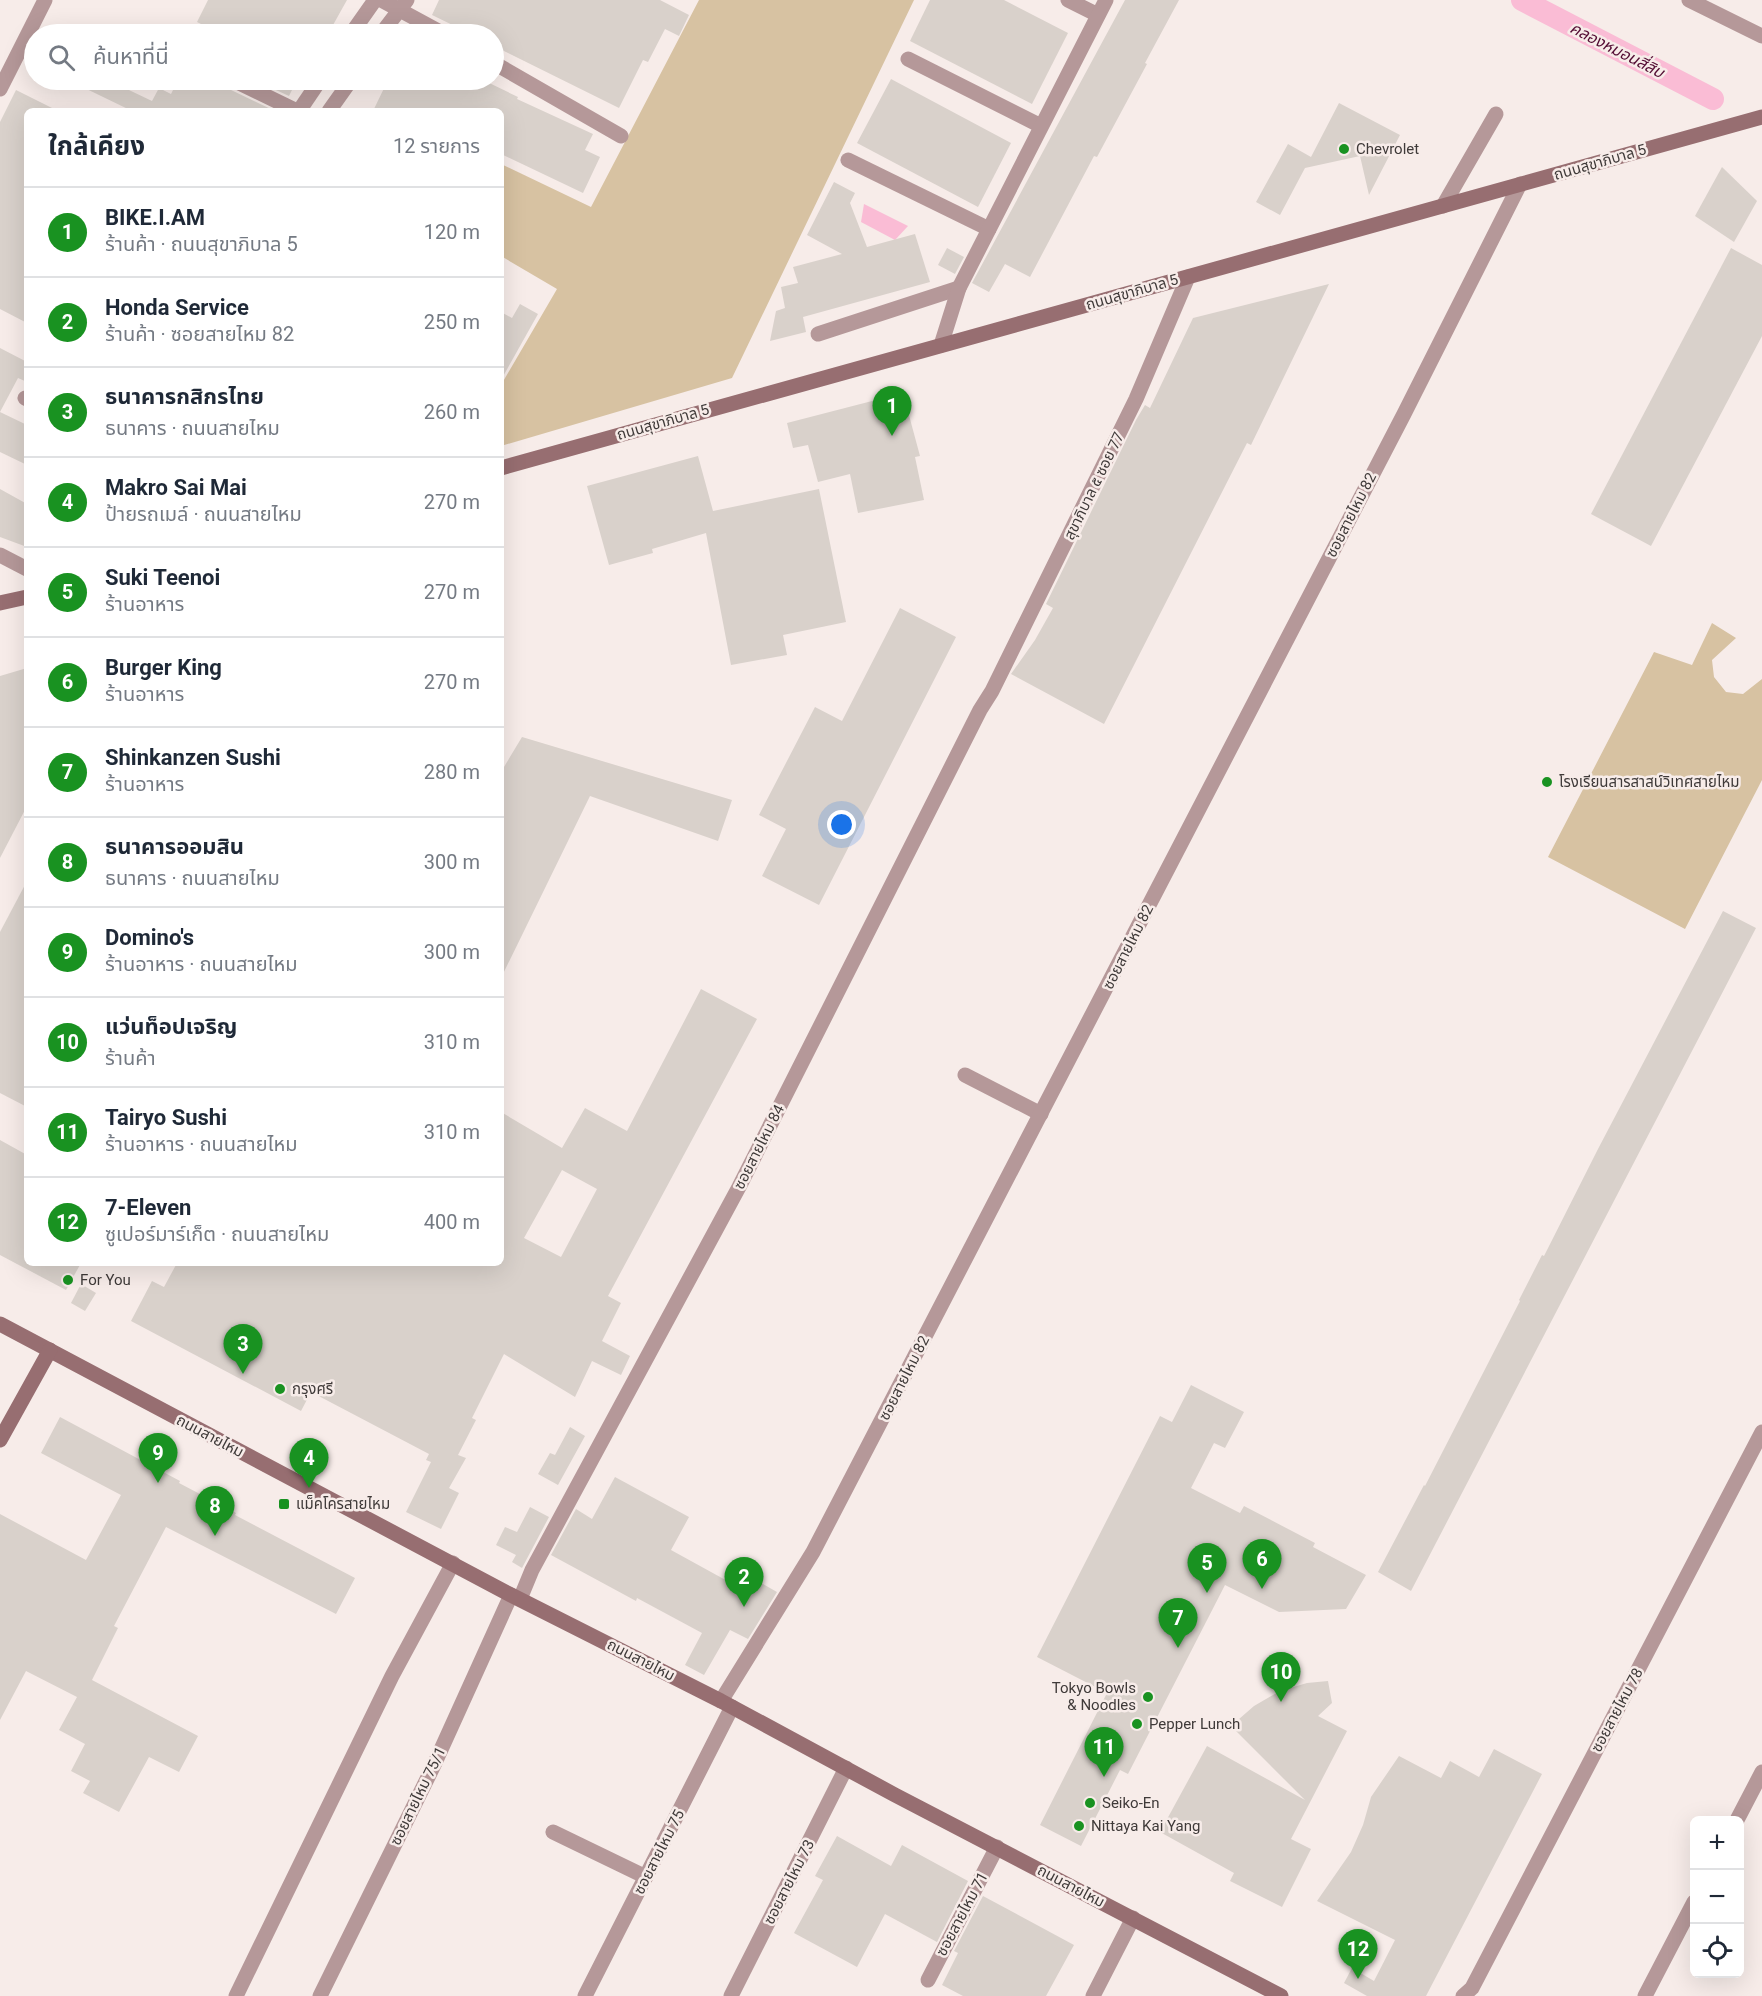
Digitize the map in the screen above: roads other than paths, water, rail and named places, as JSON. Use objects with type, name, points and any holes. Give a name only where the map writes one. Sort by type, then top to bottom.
[{"type":"main road","name":"ถนนสุขาภิบาล 5","points":[[504,467],[1762,117]]},
{"type":"main road","points":[[0,603],[24,598]]},
{"type":"main road","name":"ถนนสายไหม","points":[[0,1324],[515,1597],[726,1704],[1281,1996]]},
{"type":"main road","points":[[0,1440],[50,1350]]},
{"type":"street","points":[[33,24],[45,0]]},
{"type":"street","points":[[358,24],[375,0]]},
{"type":"street","points":[[381,0],[403,4],[430,24]]},
{"type":"street","points":[[1068,0],[1098,15]]},
{"type":"street","points":[[941,345],[959,288],[1106,0]]},
{"type":"street","points":[[1689,0],[1762,36]]},
{"type":"street","points":[[388,24],[403,4]]},
{"type":"street","points":[[0,89],[24,42]]},
{"type":"street","points":[[908,59],[1041,126]]},
{"type":"street","points":[[504,69],[621,136]]},
{"type":"street","points":[[254,90],[292,108]]},
{"type":"street","points":[[300,108],[313,90]]},
{"type":"street","points":[[331,108],[344,90]]},
{"type":"street","points":[[1443,206],[1496,114]]},
{"type":"street","points":[[848,160],[989,230]]},
{"type":"street","name":"ซอยสายไหม 82","points":[[726,1704],[813,1552],[1398,425],[1520,184]]},
{"type":"street","name":"สุขาภิบาล ๕ ซอย 77","points":[[992,691],[1137,399],[1188,277]]},
{"type":"street","points":[[818,334],[959,288]]},
{"type":"street","points":[[0,555],[24,567]]},
{"type":"street","name":"ซอยสายไหม 84","points":[[515,1597],[532,1570],[739,1187],[902,861],[992,691]]},
{"type":"street","points":[[965,1075],[1041,1114]]},
{"type":"street","name":"ซอยสายไหม 78","points":[[1469,1993],[1762,1432]]},
{"type":"street","points":[[236,1996],[392,1676],[453,1563]]},
{"type":"street","name":"ซอยสายไหม 75/1","points":[[320,1996],[515,1597]]},
{"type":"street","name":"ซอยสายไหม 75","points":[[585,1996],[646,1877],[726,1704]]},
{"type":"street","name":"ซอยสายไหม 73","points":[[731,1996],[846,1768]]},
{"type":"street","points":[[1740,1816],[1762,1772]]},
{"type":"street","points":[[553,1832],[646,1877]]},
{"type":"street","name":"ซอยสายไหม 71","points":[[928,1980],[997,1847]]},
{"type":"street","points":[[1645,1996],[1690,1911]]},
{"type":"street","points":[[1094,1996],[1132,1918]]},
{"type":"waterway","name":"คลองหมอนสี่สิบ","points":[[1522,0],[1713,99]]},
{"type":"place","name":"Chevrolet","points":[[1344,149]]},
{"type":"place","name":"BIKE.I.AM","points":[[892,436]]},
{"type":"place","name":"โรงเรียนสารสาสน์วิเทศสายไหม","points":[[1547,782]]},
{"type":"place","name":"For You","points":[[68,1280]]},
{"type":"place","name":"ธนาคารกสิกรไทย","points":[[243,1374]]},
{"type":"place","name":"กรุงศรี","points":[[280,1389]]},
{"type":"place","name":"Domino's","points":[[158,1483]]},
{"type":"place","name":"Makro Sai Mai","points":[[309,1488]]},
{"type":"place","name":"แม็คโครสายไหม","points":[[284,1504]]},
{"type":"place","name":"ธนาคารออมสิน","points":[[215,1536]]},
{"type":"place","name":"Burger King","points":[[1262,1589]]},
{"type":"place","name":"Suki Teenoi","points":[[1207,1593]]},
{"type":"place","name":"Honda Service","points":[[744,1607]]},
{"type":"place","name":"Shinkanzen Sushi","points":[[1178,1648]]},
{"type":"place","name":"Tokyo Bowls & Noodles","points":[[1148,1697]]},
{"type":"place","name":"แว่นท็อปเจริญ","points":[[1281,1702]]},
{"type":"place","name":"Pepper Lunch","points":[[1137,1724]]},
{"type":"place","name":"Tairyo Sushi","points":[[1104,1777]]},
{"type":"place","name":"Seiko-En","points":[[1090,1803]]},
{"type":"place","name":"Nittaya Kai Yang","points":[[1079,1826]]},
{"type":"place","name":"7-Eleven","points":[[1358,1979]]}]
